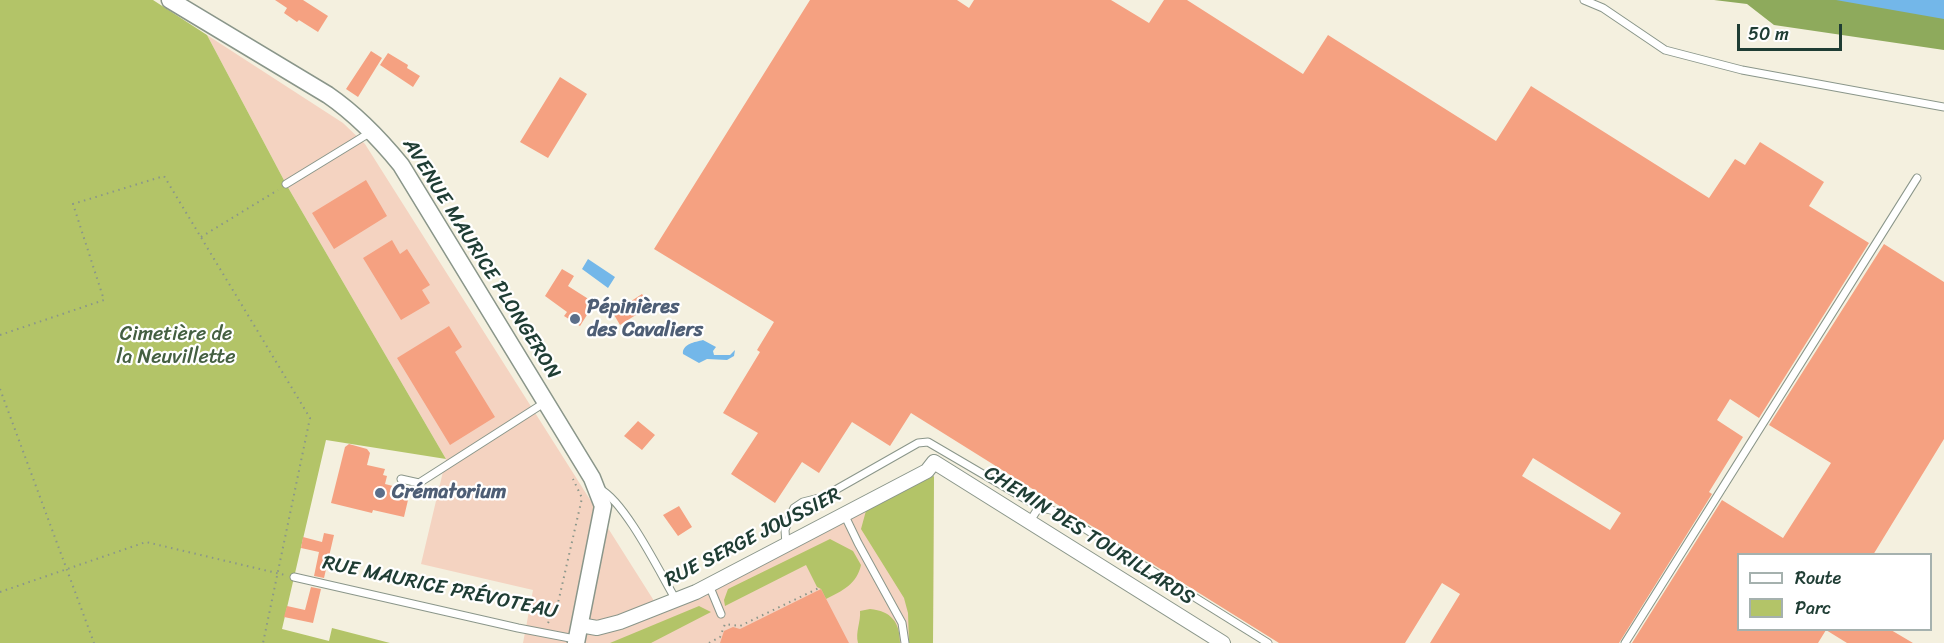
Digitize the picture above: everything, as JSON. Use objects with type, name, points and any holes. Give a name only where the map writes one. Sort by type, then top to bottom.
[{"type":"street","name":"AVENUE MAURICE PLONGERON","points":[[170,0],[328,95],[372,131],[401,165],[547,402],[592,478],[603,506]]},
{"type":"street","name":"RUE SERGE JOUSSIER","points":[[577,636],[620,622],[709,585],[927,471],[934,462]]},
{"type":"street","name":"CHEMIN DES TOURILLARDS","points":[[934,462],[1223,643]]},
{"type":"street","name":"RUE MAURICE PRÉVOTEAU","points":[[577,636],[603,506]]},
{"type":"lane","points":[[1584,0],[1603,8],[1665,50],[1743,70],[1944,107]]},
{"type":"lane","points":[[286,184],[372,131]]},
{"type":"lane","points":[[1625,643],[1917,178]]},
{"type":"lane","name":"AVENUE MAURICE PLONGERON","points":[[401,479],[419,483],[547,402]]},
{"type":"lane","points":[[786,545],[785,530],[789,516],[802,502],[823,497],[918,443],[928,442],[1039,507],[1058,512],[1268,643]]},
{"type":"lane","points":[[596,486],[607,493],[623,511],[676,600]]},
{"type":"lane","points":[[1030,521],[1039,507]]},
{"type":"lane","points":[[844,514],[902,623],[905,643]]},
{"type":"lane","name":"RUE MAURICE PRÉVOTEAU","points":[[294,577],[545,633],[577,636]]},
{"type":"lane","points":[[709,585],[721,614]]},
{"type":"path","points":[[0,335],[104,300],[73,204],[164,176],[310,418],[263,643]]},
{"type":"path","points":[[201,237],[286,184]]},
{"type":"path","points":[[0,389],[94,643]]},
{"type":"path","points":[[545,633],[550,616],[558,603],[582,498],[569,470]]},
{"type":"path","points":[[0,592],[146,542],[294,577]]},
{"type":"path","points":[[709,643],[720,637],[725,624],[740,626],[819,588]]},
{"type":"shaded area","points":[[207,35],[343,123],[365,144],[656,604],[934,476],[933,643],[523,643],[533,590],[421,564],[446,459],[286,184]]},
{"type":"green space","name":"Cimetière de la Neuvillette","points":[[0,0],[153,0],[207,35],[286,184],[446,459],[326,440],[282,629],[329,641],[332,628],[390,643],[0,643]]},
{"type":"green space","points":[[1714,0],[1944,0],[1944,50],[1774,25],[1747,4]]},
{"type":"green space","points":[[934,476],[933,643],[909,643],[908,613],[904,598],[861,529],[867,507]]},
{"type":"green space","points":[[830,539],[853,551],[861,565],[856,577],[843,590],[826,599],[806,565],[725,606],[724,600],[728,589]]},
{"type":"green space","points":[[699,606],[711,612],[651,643],[610,643]]},
{"type":"green space","points":[[870,609],[884,612],[893,619],[898,629],[900,643],[858,643],[860,611]]},
{"type":"water","points":[[1836,0],[1944,0],[1944,19]]},
{"type":"water","points":[[588,259],[615,277],[608,288],[582,269]]},
{"type":"water","points":[[703,340],[716,347],[713,351],[714,355],[730,355],[735,350],[734,356],[727,360],[707,359],[699,363],[683,354],[687,346]]},
{"type":"building","points":[[275,0],[303,0],[328,16],[318,32],[284,13],[287,8]]},
{"type":"building","points":[[810,0],[957,0],[969,8],[974,0],[1111,0],[1149,23],[1164,0],[1187,0],[1303,74],[1328,35],[1496,141],[1531,86],[1709,198],[1735,159],[1745,165],[1760,142],[1824,182],[1809,206],[1869,243],[1759,418],[1730,399],[1717,420],[1743,437],[1709,492],[1712,494],[1619,643],[1430,643],[1460,594],[1442,583],[1405,643],[1279,643],[911,413],[890,446],[852,422],[819,473],[802,462],[775,503],[731,474],[758,433],[723,413],[760,352],[757,350],[774,322],[654,249]],"holes":[[[1533,458],[1621,513],[1610,530],[1522,476]]]},
{"type":"building","points":[[371,51],[382,58],[358,97],[346,89]]},
{"type":"building","points":[[388,53],[408,65],[407,68],[420,76],[413,87],[380,65]]},
{"type":"building","points":[[560,77],[587,94],[548,158],[520,142]]},
{"type":"building","points":[[366,180],[387,216],[334,249],[312,213]]},
{"type":"building","points":[[392,240],[400,254],[407,249],[430,285],[422,290],[430,303],[401,320],[363,258]]},
{"type":"building","points":[[1884,244],[1944,282],[1944,439],[1874,553],[1737,553],[1737,631],[1825,631],[1818,643],[1632,643],[1722,500],[1783,538],[1831,463],[1769,425]]},
{"type":"building","points":[[562,269],[574,276],[568,286],[590,300],[587,304],[592,307],[580,326],[564,316],[567,312],[545,296]]},
{"type":"building","points":[[642,294],[650,306],[620,325],[613,313]]},
{"type":"building","points":[[449,326],[462,347],[455,352],[495,417],[450,445],[397,358]]},
{"type":"building","points":[[638,421],[655,435],[642,450],[624,436]]},
{"type":"building","points":[[349,444],[367,449],[370,453],[367,465],[385,469],[383,475],[387,476],[385,484],[397,487],[395,497],[408,500],[404,517],[373,510],[372,513],[331,503],[345,447]]},
{"type":"building","points":[[679,506],[692,527],[678,536],[663,515]]},
{"type":"building","points":[[324,533],[334,535],[324,578],[314,576],[319,552],[301,548],[303,537],[322,542]]},
{"type":"building","points":[[311,587],[321,589],[313,623],[284,617],[287,606],[305,610]]},
{"type":"building","points":[[821,589],[849,643],[720,643],[724,631],[733,627],[740,629]]},
{"type":"building","points":[[1828,631],[1893,631],[1913,643],[1847,643]]},
{"type":"place","name":"Pépinières des Cavaliers","points":[[575,319]]},
{"type":"place","name":"Crématorium","points":[[380,493]]}]
